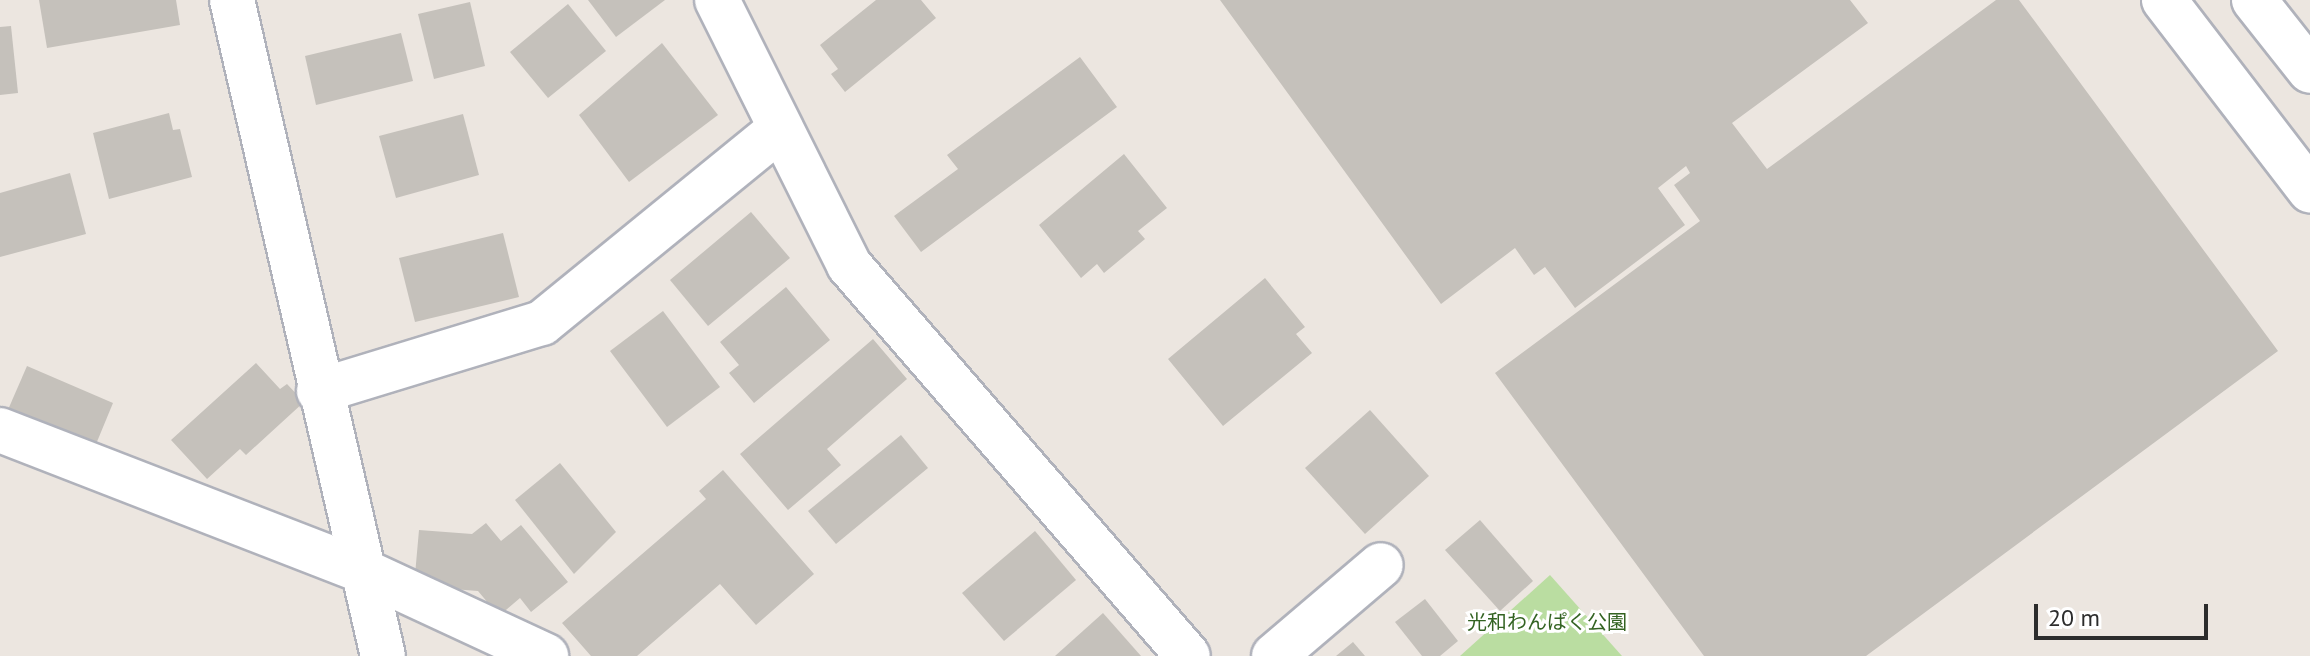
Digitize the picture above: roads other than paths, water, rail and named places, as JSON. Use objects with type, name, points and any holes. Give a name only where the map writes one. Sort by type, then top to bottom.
[{"type":"street","points":[[232,0],[319,391],[383,656]]},
{"type":"street","points":[[717,0],[849,265],[1188,656]]},
{"type":"street","points":[[2164,0],[2310,190]]},
{"type":"street","points":[[2254,0],[2310,71]]},
{"type":"street","points":[[319,391],[542,323],[780,129]]},
{"type":"street","points":[[0,430],[363,571],[546,656]]},
{"type":"street","points":[[1274,656],[1381,565]]},
{"type":"park label","name":"光和わんぱく公園","points":[[1547,622]]}]
